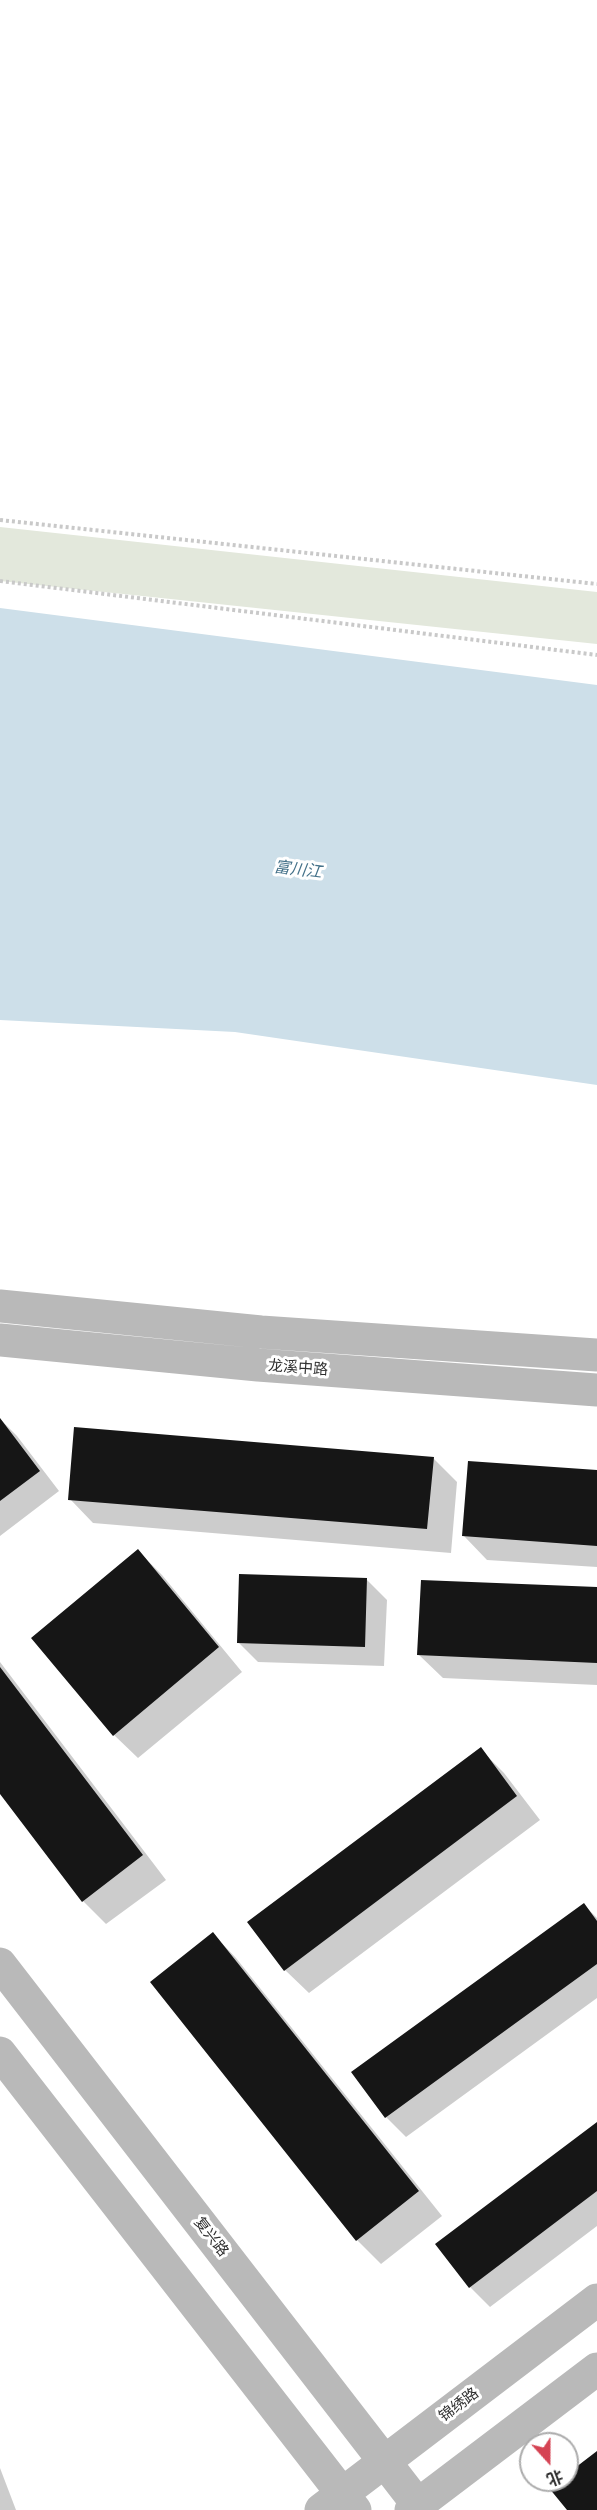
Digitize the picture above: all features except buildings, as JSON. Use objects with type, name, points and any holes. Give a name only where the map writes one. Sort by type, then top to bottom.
[{"type":"main road","points":[[0,1306],[261,1332],[597,1355]]},
{"type":"main road","name":"龙溪中路","points":[[0,1340],[258,1365],[597,1390]]},
{"type":"main road","name":"复兴路","points":[[0,1964],[384,2461],[417,2508]]},
{"type":"main road","points":[[0,2053],[339,2505]]},
{"type":"main road","name":"锦绣路","points":[[339,2505],[384,2461],[597,2300]]},
{"type":"main road","points":[[417,2508],[597,2369]]},
{"type":"path","points":[[0,520],[597,584]]},
{"type":"path","points":[[0,580],[597,656]]},
{"type":"shaded area","points":[[0,527],[597,592],[597,644],[0,581]]},
{"type":"water","name":"富川江","points":[[0,608],[597,685],[597,1085],[235,1032],[0,1020]]}]
